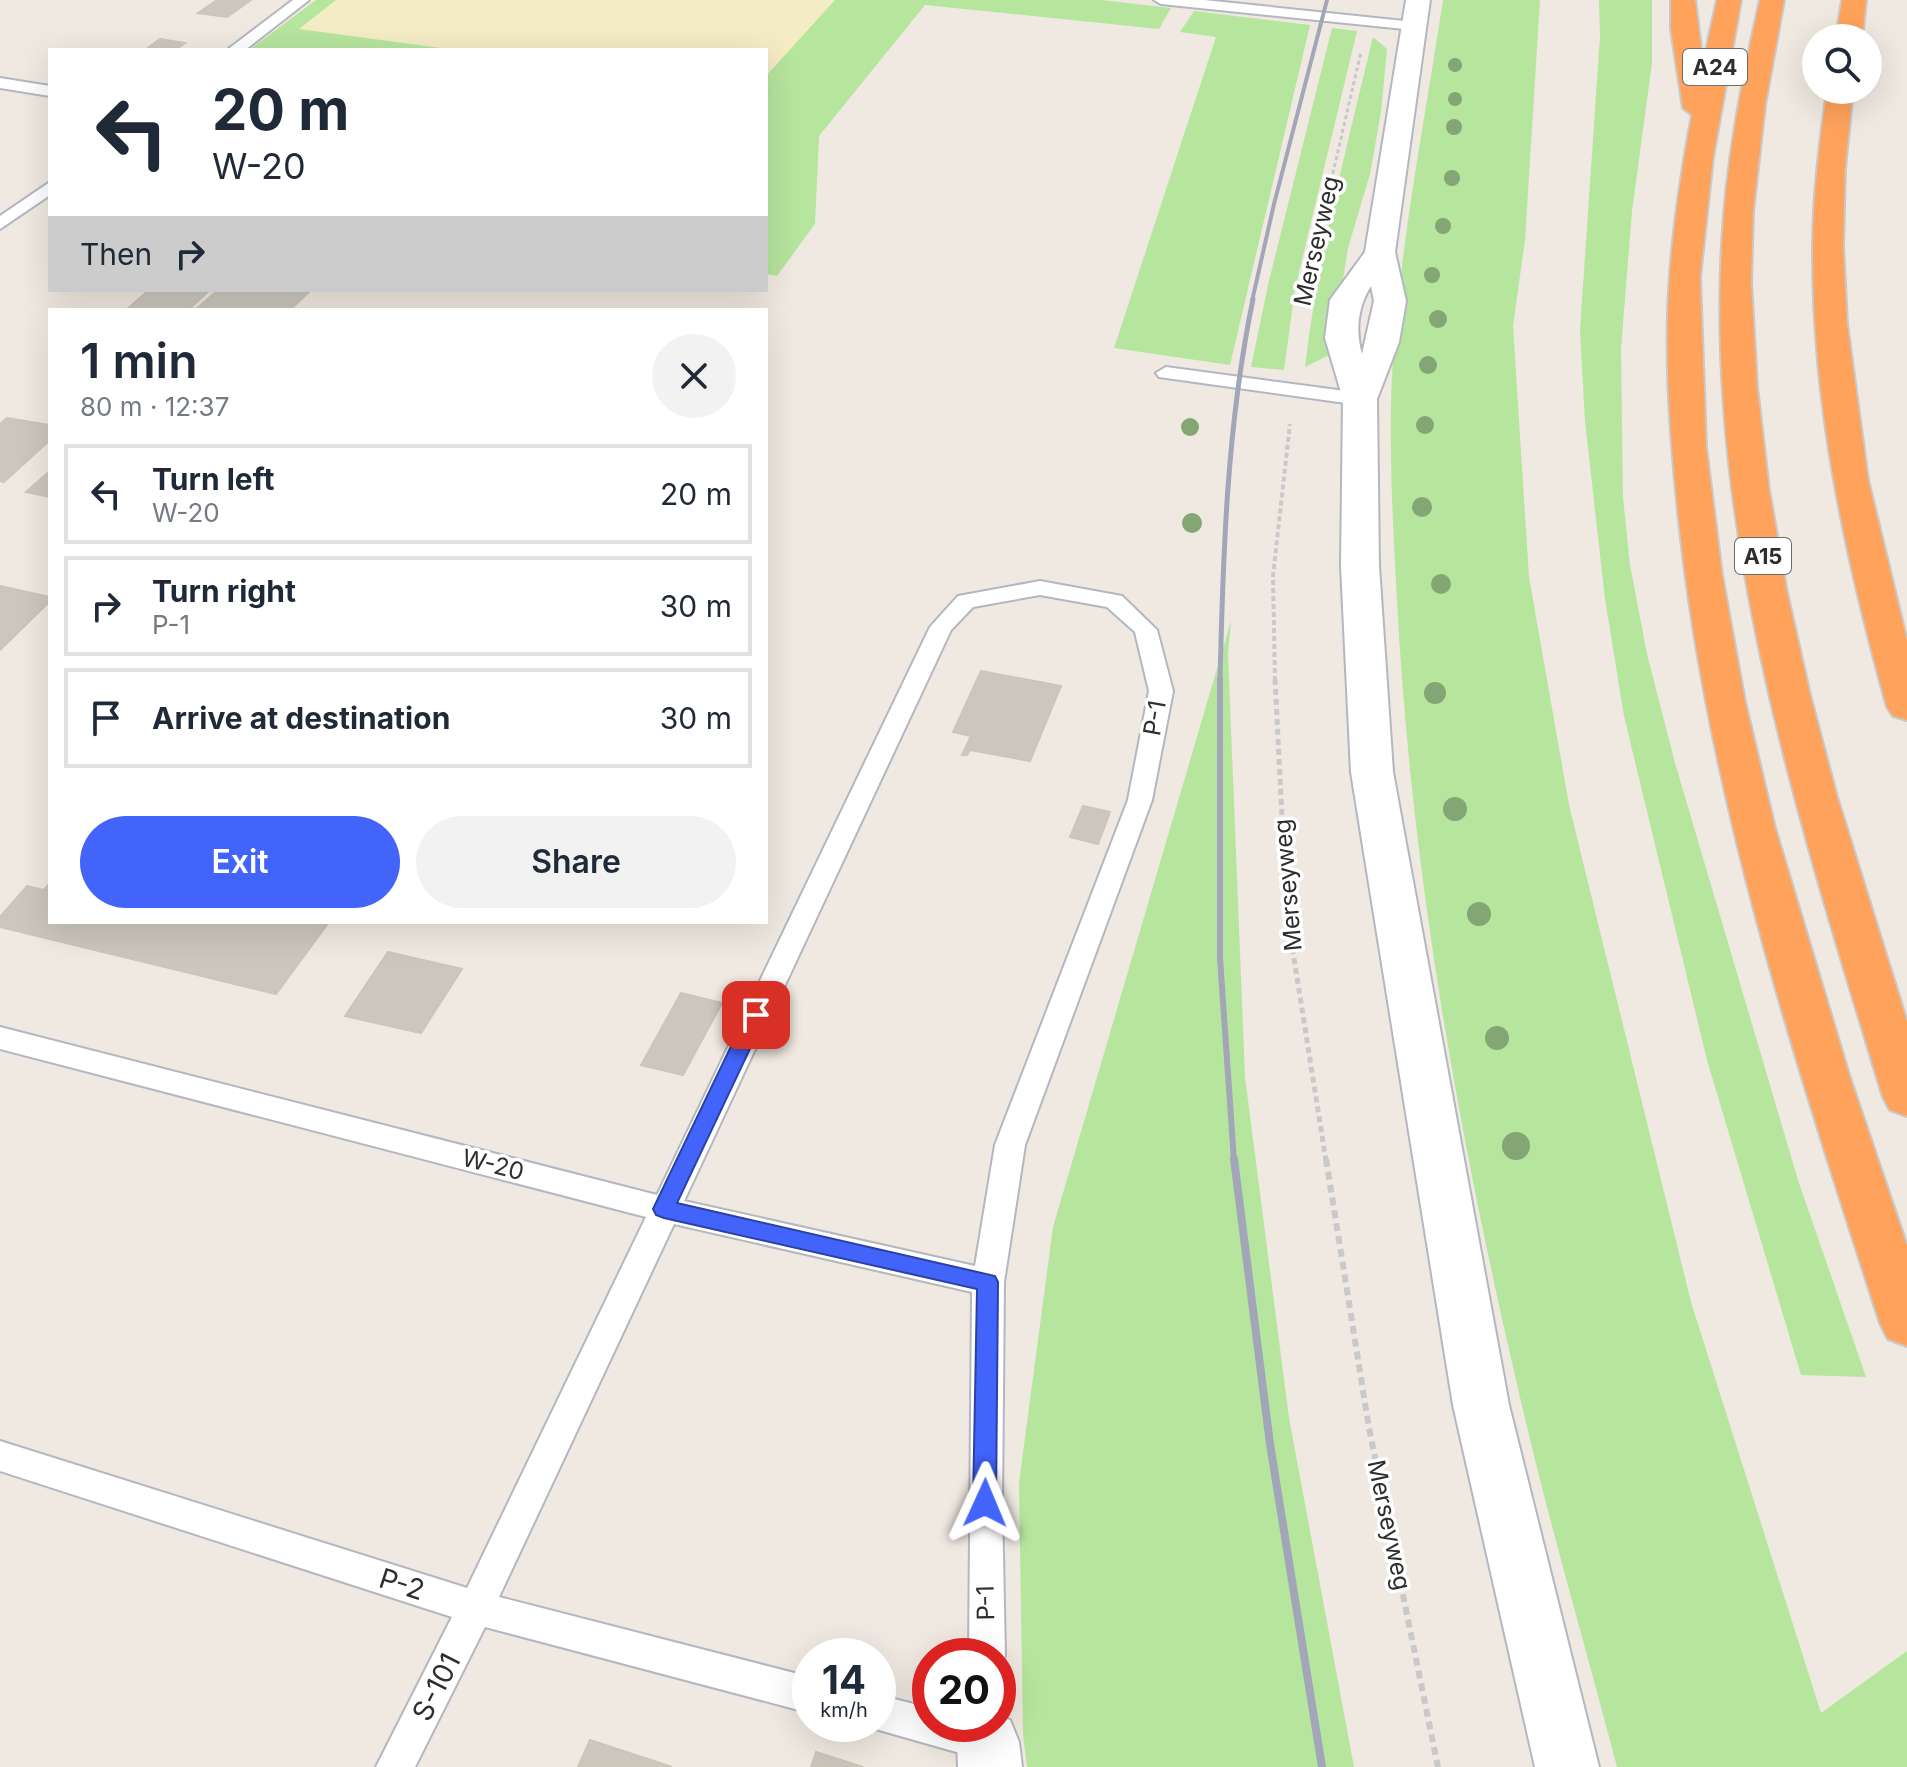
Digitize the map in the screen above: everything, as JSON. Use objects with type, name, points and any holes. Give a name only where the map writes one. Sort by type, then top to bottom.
[{"type":"highway","name":"A15","points":[[1683,0],[1684,29],[1701,134],[1690,223],[1684,314],[1687,411],[1708,601],[1727,718],[1796,981],[1907,1323]]},
{"type":"highway","name":"A24","points":[[1701,134],[1729,0]]},
{"type":"highway","name":"A15","points":[[1772,0],[1748,122],[1741,176],[1737,266],[1741,397],[1750,478],[1767,580],[1800,739],[1836,873],[1907,1097]]},
{"type":"highway","points":[[1851,24],[1854,0]]},
{"type":"highway","points":[[1839,104],[1827,213],[1832,340],[1841,415],[1867,558],[1907,707]]},
{"type":"street","name":"Merseyweg","points":[[1360,399],[1383,342],[1390,301],[1380,252],[1416,13]]},
{"type":"street","name":"Merseyweg","points":[[1380,252],[1346,300],[1341,338],[1360,399],[1360,566],[1372,772],[1481,1405],[1567,1767]]},
{"type":"lane","points":[[238,48],[302,0]]},
{"type":"lane","points":[[1161,0],[1367,23],[1416,13]]},
{"type":"lane","points":[[0,83],[48,91]]},
{"type":"lane","points":[[0,224],[48,188]]},
{"type":"lane","points":[[1166,373],[1360,399]]},
{"type":"lane","name":"P-1","points":[[476,1608],[941,627],[966,601],[1040,588],[1114,601],[1146,630],[1161,691],[1140,800],[1010,1145],[988,1282],[987,1638]]},
{"type":"lane","name":"W-20","points":[[0,1038],[664,1209],[988,1282]]},
{"type":"lane","name":"P-2","points":[[0,1456],[476,1608],[792,1690]]},
{"type":"lane","name":"S-101","points":[[395,1767],[476,1608]]},
{"type":"lane","points":[[896,1718],[989,1744]]},
{"type":"path","name":"Merseyweg","points":[[1308,278],[1367,23]]},
{"type":"path","name":"Merseyweg","points":[[1294,390],[1273,576],[1276,726],[1287,914],[1369,1428],[1438,1767]]},
{"type":"green space","points":[[316,0],[1101,0],[1171,8],[1159,29],[925,5],[819,136],[815,224],[777,276],[768,274],[768,48],[252,48]]},
{"type":"green space","points":[[1443,0],[1540,0],[1525,240],[1513,326],[1529,577],[1569,805],[1691,1302],[1821,1713],[1907,1651],[1907,1767],[1617,1767],[1545,1500],[1500,1310],[1459,1109],[1426,906],[1404,702],[1392,501],[1391,402],[1398,301],[1411,200]]},
{"type":"green space","points":[[1599,0],[1652,0],[1652,63],[1632,211],[1621,349],[1623,498],[1630,565],[1647,654],[1675,763],[1798,1180],[1866,1377],[1801,1375],[1707,1060],[1624,716],[1605,599],[1585,421],[1580,330],[1600,36]]},
{"type":"green space","points":[[1194,11],[1310,25],[1230,365],[1114,348],[1216,37],[1180,32]]},
{"type":"green space","points":[[1332,28],[1357,31],[1295,289],[1284,370],[1251,367],[1268,285]]},
{"type":"green space","points":[[1373,37],[1387,49],[1381,112],[1370,174],[1348,248],[1331,354],[1305,367],[1325,242]]},
{"type":"green space","points":[[1231,621],[1228,654],[1245,1077],[1289,1418],[1354,1767],[1027,1767],[1023,1735],[1019,1483],[1053,1227]]},
{"type":"sand","points":[[336,0],[835,0],[768,74],[768,48],[440,48],[299,29]]},
{"type":"building","points":[[217,0],[251,0],[227,17],[198,13]]},
{"type":"building","points":[[160,39],[185,43],[178,48],[148,48]]},
{"type":"building","points":[[147,292],[208,292],[190,308],[128,308]]},
{"type":"building","points":[[216,292],[309,292],[292,308],[197,308]]},
{"type":"building","points":[[7,418],[48,425],[48,442],[4,482],[0,481],[0,424]]},
{"type":"building","points":[[48,473],[48,497],[26,492]]},
{"type":"building","points":[[0,586],[48,597],[48,603],[0,650]]},
{"type":"building","points":[[981,671],[1061,686],[1030,761],[970,750],[967,755],[962,755],[971,736],[953,732]]},
{"type":"building","points":[[1083,806],[1110,812],[1098,844],[1070,837]]},
{"type":"building","points":[[48,885],[48,924],[328,924],[276,994],[0,927],[0,917],[27,886],[44,890]]},
{"type":"building","points":[[388,952],[462,969],[421,1033],[345,1016]]},
{"type":"building","points":[[681,993],[722,1003],[683,1075],[641,1065]]},
{"type":"building","points":[[590,1740],[672,1767],[578,1767]]},
{"type":"building","points":[[816,1752],[863,1767],[811,1767]]},
{"type":"railway","points":[[1252,301],[1327,0]]},
{"type":"railway","points":[[1220,681],[1232,441],[1253,299]]},
{"type":"railway","points":[[1220,681],[1220,958],[1234,1161]]},
{"type":"railway","points":[[1234,1159],[1270,1444],[1322,1767]]},
{"type":"route","points":[[756,1015],[664,1209],[988,1282],[985,1503]]}]
